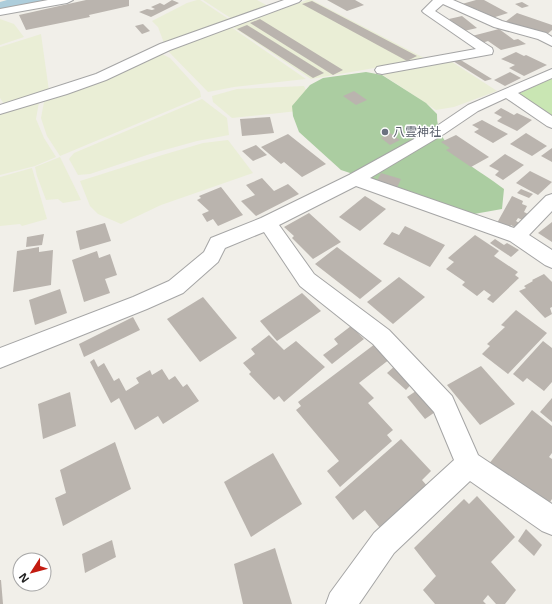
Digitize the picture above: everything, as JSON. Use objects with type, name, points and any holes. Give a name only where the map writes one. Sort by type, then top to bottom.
[{"type":"street","points":[[0,12],[67,0]]},
{"type":"street","points":[[0,110],[69,89],[101,77],[165,47],[295,0]]},
{"type":"street","points":[[382,70],[487,51],[428,11],[440,0]]},
{"type":"street","points":[[444,0],[498,24],[542,36],[552,42]]},
{"type":"street","points":[[0,358],[140,303],[176,287],[211,257],[218,243],[268,222],[355,178],[439,130],[473,108],[552,72]]},
{"type":"street","points":[[508,93],[552,123]]},
{"type":"street","points":[[355,178],[517,236],[552,260]]},
{"type":"street","points":[[517,236],[552,200]]},
{"type":"street","points":[[268,222],[307,280],[381,337],[443,404],[469,464],[552,521]]},
{"type":"street","points":[[341,604],[384,543],[469,464]]},
{"type":"green space","points":[[200,0],[230,20],[164,43],[158,27],[152,21],[187,3]]},
{"type":"green space","points":[[203,0],[257,0],[268,6],[232,19]]},
{"type":"green space","points":[[307,0],[312,0],[426,59],[311,79],[233,27]]},
{"type":"green space","points":[[0,19],[14,24],[24,37],[0,45]]},
{"type":"green space","points":[[231,27],[306,79],[234,87],[208,92],[167,50]]},
{"type":"green space","points":[[41,34],[49,91],[4,104],[0,98],[0,47]]},
{"type":"green space","points":[[160,53],[170,58],[200,91],[201,97],[60,156],[47,136],[41,118],[44,102],[84,88]]},
{"type":"green space","points":[[449,60],[497,91],[454,107],[436,110],[380,73]]},
{"type":"green space","points":[[366,72],[382,75],[426,103],[437,114],[438,127],[443,138],[451,149],[504,189],[502,209],[474,214],[341,170],[299,132],[293,116],[292,106],[310,85],[323,78]]},
{"type":"green space","points":[[552,78],[552,117],[518,94]]},
{"type":"green space","points":[[304,86],[316,109],[232,118],[213,102],[212,96],[237,89]]},
{"type":"green space","points":[[202,99],[227,118],[229,135],[197,141],[150,154],[90,174],[78,175],[69,159],[74,153]]},
{"type":"green space","points":[[39,102],[36,119],[44,138],[56,157],[35,166],[0,175],[0,114]]},
{"type":"green space","points":[[228,140],[253,173],[161,205],[121,224],[98,214],[90,206],[80,181],[203,143]]},
{"type":"green space","points":[[60,157],[81,200],[63,203],[58,199],[46,200],[35,167]]},
{"type":"green space","points":[[32,168],[47,219],[22,226],[20,224],[0,226],[0,177]]},
{"type":"water","points":[[7,0],[56,0],[0,11],[0,2]]},
{"type":"building","points":[[86,0],[129,0],[129,6],[89,15],[90,17],[26,30],[19,15]]},
{"type":"building","points":[[172,0],[179,3],[151,17],[139,12],[147,9],[155,9],[151,7],[160,3],[164,5]]},
{"type":"building","points":[[327,0],[355,0],[364,5],[347,11]]},
{"type":"building","points":[[476,0],[484,0],[508,13],[492,18],[476,9],[473,10],[462,4]]},
{"type":"building","points":[[312,1],[417,56],[407,61],[302,4]]},
{"type":"building","points":[[522,2],[529,6],[522,8],[515,4]]},
{"type":"building","points":[[517,13],[552,25],[552,30],[545,36],[505,22]]},
{"type":"building","points":[[462,16],[477,28],[464,31],[449,19]]},
{"type":"building","points":[[260,19],[343,70],[333,75],[250,23]]},
{"type":"building","points":[[143,24],[150,31],[142,34],[135,26]]},
{"type":"building","points":[[247,25],[324,73],[313,78],[237,29]]},
{"type":"building","points":[[499,29],[514,40],[518,39],[526,44],[501,50],[488,41],[482,43],[472,36]]},
{"type":"building","points":[[516,52],[547,65],[524,76],[509,68],[515,65],[501,59]]},
{"type":"building","points":[[459,59],[492,79],[485,81],[453,61]]},
{"type":"building","points":[[510,72],[521,78],[505,86],[494,80]]},
{"type":"building","points":[[354,91],[367,100],[356,105],[343,96]]},
{"type":"building","points":[[501,108],[514,115],[517,113],[532,120],[517,131],[497,121],[502,117],[494,113]]},
{"type":"building","points":[[270,117],[274,133],[242,136],[240,119]]},
{"type":"building","points":[[482,120],[508,134],[493,143],[474,132],[479,129],[472,125]]},
{"type":"building","points":[[390,133],[400,140],[390,145],[381,138]]},
{"type":"building","points":[[526,133],[547,146],[532,156],[510,144]]},
{"type":"building","points":[[288,134],[326,164],[302,177],[284,162],[281,164],[261,147]]},
{"type":"building","points":[[456,135],[489,157],[471,167],[446,150],[450,148],[441,142]]},
{"type":"building","points":[[256,145],[267,155],[253,161],[242,151]]},
{"type":"building","points":[[552,148],[552,162],[541,156]]},
{"type":"building","points":[[505,154],[524,165],[503,180],[495,175],[499,171],[489,166]]},
{"type":"building","points":[[530,171],[552,182],[538,195],[516,183]]},
{"type":"building","points":[[381,173],[401,179],[395,192],[375,185]]},
{"type":"building","points":[[262,178],[274,191],[288,184],[299,194],[256,216],[241,201],[255,195],[246,185]]},
{"type":"building","points":[[221,187],[243,215],[218,226],[213,219],[207,222],[202,214],[209,211],[197,200],[201,198],[199,196]]},
{"type":"building","points":[[521,189],[533,194],[529,198],[517,193]]},
{"type":"building","points":[[365,196],[386,209],[360,231],[339,217]]},
{"type":"building","points":[[512,196],[523,201],[522,204],[527,206],[524,212],[528,214],[525,221],[518,218],[516,221],[519,223],[516,228],[511,225],[509,228],[497,223]]},
{"type":"building","points":[[309,213],[341,242],[313,259],[292,238],[294,236],[284,227]]},
{"type":"building","points":[[552,222],[552,242],[538,233]]},
{"type":"building","points":[[105,223],[111,241],[80,250],[76,231]]},
{"type":"building","points":[[405,226],[445,245],[430,267],[383,244],[392,232],[399,235]]},
{"type":"building","points":[[44,234],[42,245],[26,247],[27,237]]},
{"type":"building","points":[[475,235],[499,251],[494,256],[518,272],[515,275],[519,278],[493,303],[487,299],[491,295],[484,290],[477,296],[462,285],[465,282],[446,269],[454,262],[448,258]]},
{"type":"building","points":[[495,239],[504,245],[507,243],[519,250],[511,257],[490,243]]},
{"type":"building","points":[[39,247],[39,252],[53,250],[51,285],[13,292],[17,251]]},
{"type":"building","points":[[337,247],[382,281],[360,299],[315,264]]},
{"type":"building","points":[[97,251],[99,258],[110,254],[117,275],[105,279],[110,293],[84,302],[72,260]]},
{"type":"building","points":[[544,274],[552,282],[552,307],[550,308],[552,314],[545,318],[519,291],[526,288],[524,286],[533,281],[532,280]]},
{"type":"building","points":[[399,277],[425,297],[393,324],[367,302]]},
{"type":"building","points":[[60,289],[67,313],[35,325],[29,300]]},
{"type":"building","points":[[302,293],[321,311],[277,341],[260,321]]},
{"type":"building","points":[[203,297],[237,338],[200,362],[167,319]]},
{"type":"building","points":[[516,310],[547,333],[508,374],[482,354],[490,346],[487,344],[505,327],[501,325]]},
{"type":"building","points":[[133,317],[140,330],[84,357],[79,344]]},
{"type":"building","points":[[351,326],[364,339],[332,364],[323,355],[338,344],[334,339]]},
{"type":"building","points":[[269,335],[284,350],[296,341],[325,367],[284,402],[279,396],[274,400],[249,374],[251,372],[243,363],[255,354],[251,349]]},
{"type":"building","points":[[543,341],[552,348],[552,382],[544,391],[527,378],[523,382],[513,374]]},
{"type":"building","points":[[375,344],[390,359],[359,383],[374,398],[368,403],[393,430],[387,435],[392,441],[340,487],[327,471],[339,461],[296,410],[301,406],[298,402]]},
{"type":"building","points":[[94,359],[98,367],[104,363],[114,381],[119,378],[126,391],[139,383],[136,378],[150,370],[152,375],[162,369],[169,380],[175,376],[183,387],[187,384],[199,401],[163,424],[158,416],[135,430],[119,398],[111,403],[90,362]]},
{"type":"building","points":[[396,365],[414,381],[406,390],[387,373]]},
{"type":"building","points":[[481,366],[515,404],[480,425],[447,385]]},
{"type":"building","points":[[422,387],[441,408],[425,419],[407,397]]},
{"type":"building","points":[[70,392],[76,426],[43,439],[38,404]]},
{"type":"building","points":[[552,398],[552,422],[540,412]]},
{"type":"building","points":[[532,410],[552,426],[552,453],[549,457],[552,459],[552,499],[543,513],[488,465]]},
{"type":"building","points":[[401,439],[431,471],[422,480],[428,487],[386,535],[365,510],[353,520],[335,497]]},
{"type":"building","points":[[115,442],[131,489],[63,526],[55,498],[66,493],[60,470]]},
{"type":"building","points":[[273,453],[302,504],[251,537],[224,482]]},
{"type":"building","points":[[477,496],[515,537],[491,562],[516,590],[505,604],[496,604],[488,595],[483,601],[486,604],[435,604],[423,590],[436,576],[414,548],[464,499],[469,504]]},
{"type":"building","points":[[526,529],[542,545],[534,556],[518,541]]},
{"type":"building","points":[[112,540],[116,557],[85,573],[82,554]]},
{"type":"building","points":[[275,548],[292,604],[243,604],[234,564]]},
{"type":"building","points":[[1,580],[3,604],[0,604]]},
{"type":"place","name":"八雲神社","points":[[385,132]]}]
